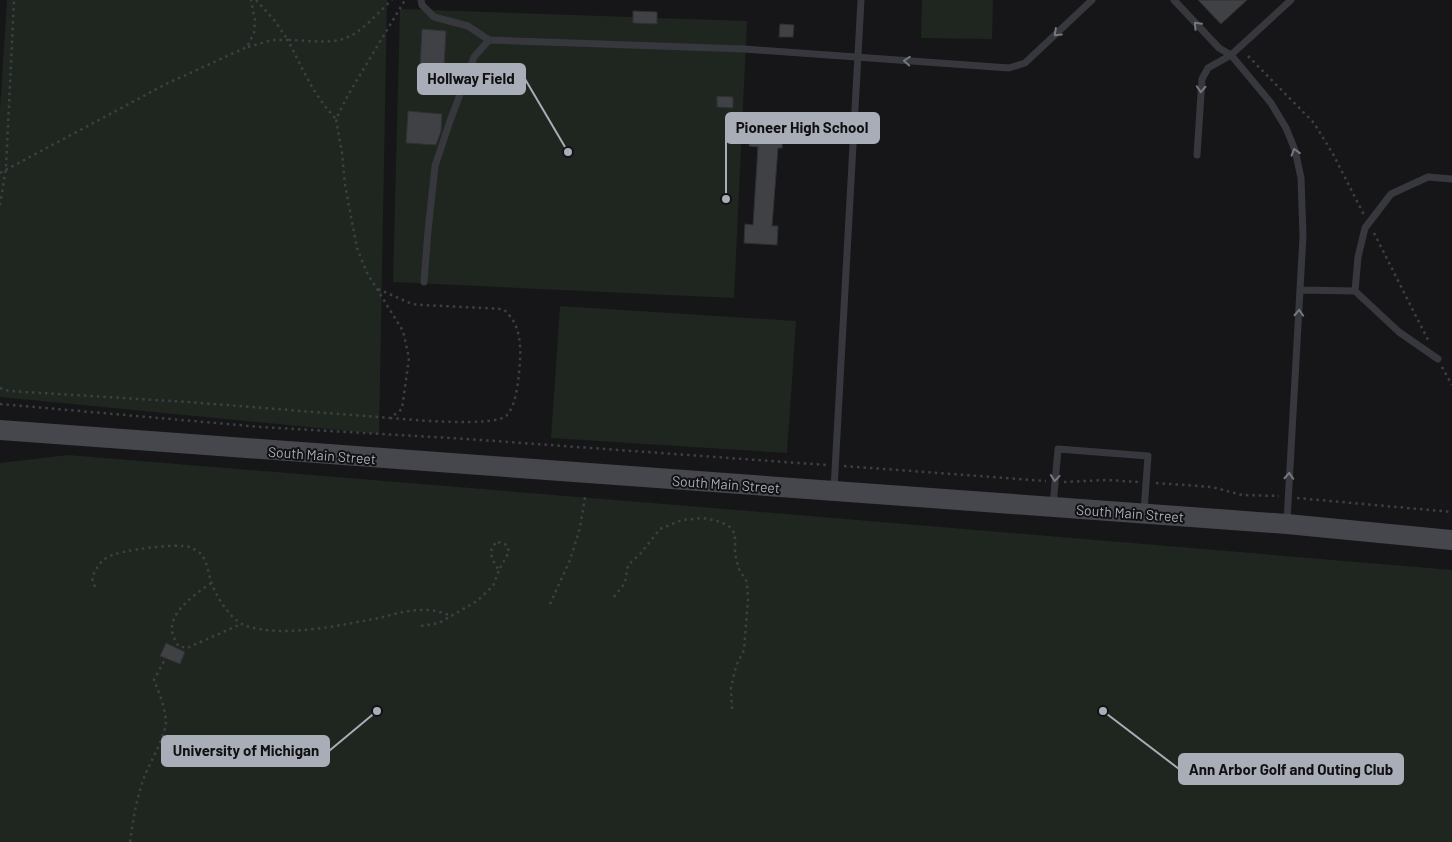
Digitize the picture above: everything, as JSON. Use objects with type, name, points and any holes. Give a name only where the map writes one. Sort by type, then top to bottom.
[{"type":"main road","name":"South Main Street","points":[[0,430],[1287,524],[1452,540]]},
{"type":"lane","points":[[422,0],[422,5],[434,17],[468,26],[489,40],[744,50],[1009,68],[1025,63],[1092,0]]},
{"type":"lane","points":[[834,492],[861,0]]},
{"type":"lane","points":[[1174,0],[1219,48],[1231,54],[1271,103],[1286,128],[1296,150],[1301,178],[1303,236],[1287,524]]},
{"type":"lane","points":[[1197,155],[1202,80],[1208,68],[1231,54],[1291,0]]},
{"type":"lane","points":[[424,282],[435,166],[474,57],[489,40]]},
{"type":"lane","points":[[1356,291],[1358,257],[1365,228],[1391,194],[1428,177],[1452,179]]},
{"type":"lane","points":[[1300,290],[1356,291],[1399,332],[1438,359]]},
{"type":"lane","points":[[1052,507],[1058,449],[1148,456],[1144,514]]},
{"type":"path","points":[[0,205],[6,168],[14,0]]},
{"type":"path","points":[[246,47],[254,33],[255,20],[251,0]]},
{"type":"path","points":[[256,0],[274,20],[288,40],[312,89],[336,119],[345,185],[357,248],[367,273],[403,331],[408,358],[402,409],[390,418]]},
{"type":"path","points":[[0,172],[166,84],[246,47],[272,40],[330,41],[352,35],[392,0]]},
{"type":"path","points":[[336,119],[348,95],[405,0]]},
{"type":"path","points":[[1248,56],[1314,123],[1333,154],[1452,385]]},
{"type":"path","points":[[862,121],[872,122]]},
{"type":"path","points":[[0,388],[9,391],[188,402],[440,422],[483,421],[506,416],[515,399],[521,344],[518,330],[510,315],[503,309],[432,307],[412,304],[376,288]]},
{"type":"path","points":[[0,404],[261,427],[467,439],[820,465]]},
{"type":"path","points":[[550,604],[570,560],[580,528],[585,496]]},
{"type":"path","points":[[614,597],[625,583],[628,564],[641,553],[660,529],[682,520],[703,518],[721,522],[730,527],[735,534],[735,554],[739,569],[747,582],[748,599],[744,650],[736,666],[731,688],[732,709]]},
{"type":"path","points":[[421,626],[439,623],[453,616],[477,601],[492,586],[509,552],[507,545],[498,542],[492,546],[490,553],[492,560],[499,570]]},
{"type":"path","points":[[95,587],[92,578],[98,566],[108,557],[124,551],[189,547],[200,553],[206,564],[211,583],[228,612],[242,624],[259,630],[304,630],[343,625],[410,610],[430,610],[453,616]]},
{"type":"path","points":[[211,583],[181,608],[173,620],[172,634],[178,646],[187,648],[242,624]]},
{"type":"path","points":[[130,842],[135,812],[145,775],[160,742],[166,722],[154,680],[164,660]]},
{"type":"shaded area","points":[[7,0],[387,0],[379,434],[0,397],[0,110]]},
{"type":"shaded area","points":[[922,0],[993,0],[992,39],[921,38]]},
{"type":"shaded area","points":[[400,9],[747,21],[734,298],[393,282]]},
{"type":"shaded area","points":[[560,306],[796,321],[787,453],[551,438]]},
{"type":"shaded area","points":[[68,455],[1452,570],[1452,842],[0,842],[0,463]]},
{"type":"building","points":[[1198,0],[1247,0],[1221,24]]},
{"type":"building","points":[[633,11],[657,12],[657,24],[633,23]]},
{"type":"building","points":[[780,24],[794,25],[793,37],[779,37]]},
{"type":"building","points":[[422,29],[446,31],[444,67],[420,66]]},
{"type":"building","points":[[717,96],[733,97],[733,108],[717,107]]},
{"type":"building","points":[[408,111],[442,114],[441,131],[436,145],[406,143]]},
{"type":"building","points":[[750,128],[783,130],[782,148],[778,148],[772,226],[778,226],[777,245],[744,243],[745,224],[753,225],[758,147],[749,146]]},
{"type":"building","points":[[166,643],[185,652],[180,664],[160,656]]},
{"type":"place","name":"Hollway Field","points":[[568,152]]},
{"type":"place","name":"Pioneer High School","points":[[726,199]]},
{"type":"place","name":"University of Michigan","points":[[377,711]]},
{"type":"place","name":"Ann Arbor Golf and Outing Club","points":[[1103,711]]}]
